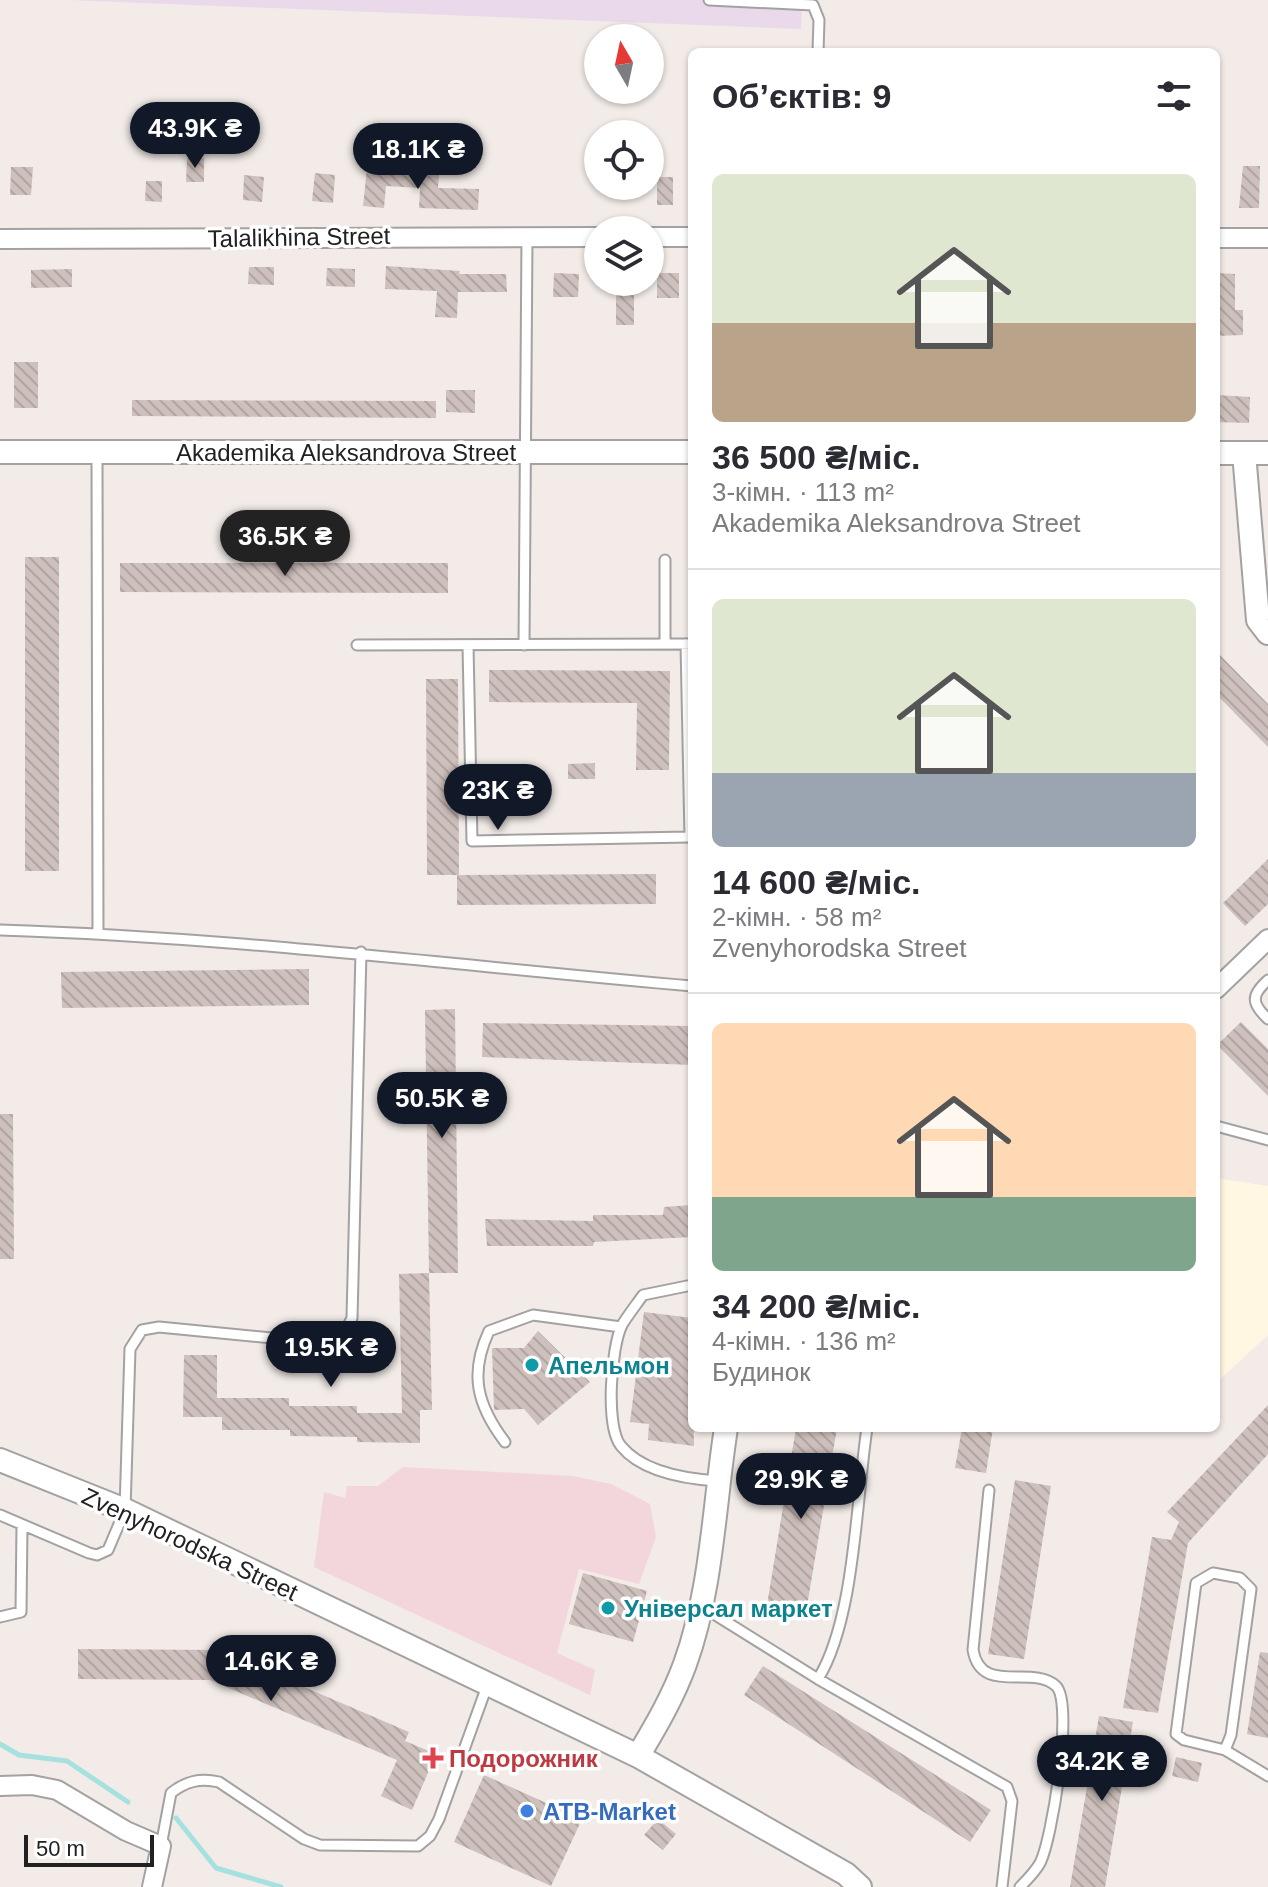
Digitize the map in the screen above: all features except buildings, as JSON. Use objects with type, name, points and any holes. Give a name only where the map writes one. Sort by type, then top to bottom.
[{"type":"street","name":"Talalikhina Street","points":[[0,239],[584,237]]},
{"type":"street","points":[[664,237],[688,237]]},
{"type":"street","points":[[1220,238],[1268,238]]},
{"type":"street","name":"Akademika Aleksandrova Street","points":[[0,452],[688,452]]},
{"type":"street","points":[[1220,453],[1268,453]]},
{"type":"street","points":[[1244,453],[1258,620],[1268,633]]},
{"type":"street","points":[[1220,985],[1268,939]]},
{"type":"street","points":[[638,1756],[667,1708],[686,1661],[701,1606],[725,1432]]},
{"type":"street","name":"Zvenyhorodska Street","points":[[0,1460],[125,1510],[638,1756],[846,1874],[860,1887]]},
{"type":"street","points":[[0,1786],[32,1785],[57,1790],[126,1831],[161,1846],[152,1887]]},
{"type":"lane","points":[[709,0],[813,5],[819,20],[818,48]]},
{"type":"lane","points":[[524,645],[523,452],[527,237]]},
{"type":"lane","points":[[97,452],[98,933]]},
{"type":"lane","points":[[665,560],[665,644]]},
{"type":"lane","points":[[357,645],[688,644]]},
{"type":"lane","points":[[468,645],[472,841],[688,837]]},
{"type":"lane","points":[[0,930],[98,933],[361,952],[688,986]]},
{"type":"lane","points":[[0,1515],[97,1555],[108,1550],[125,1510],[130,1349],[137,1334],[159,1327],[322,1343],[345,1332],[352,1318],[361,952]]},
{"type":"lane","points":[[1268,980],[1255,992],[1254,1000],[1255,1007],[1268,1019]]},
{"type":"lane","points":[[1220,1127],[1268,1140]]},
{"type":"lane","points":[[688,1286],[643,1295],[621,1327],[613,1366],[612,1419],[620,1446],[648,1464],[685,1478],[718,1481]]},
{"type":"lane","points":[[505,1442],[483,1413],[477,1357],[489,1331],[533,1315],[621,1327]]},
{"type":"lane","points":[[818,1679],[834,1650],[844,1611],[866,1432]]},
{"type":"lane","points":[[989,1490],[973,1650],[975,1663],[985,1673],[1049,1682],[1059,1691],[1063,1711],[1054,1808],[1046,1847],[1040,1863],[1020,1887]]},
{"type":"lane","points":[[0,1617],[21,1612],[22,1525]]},
{"type":"lane","points":[[1225,1750],[1231,1735],[1251,1589],[1240,1578],[1213,1573],[1196,1583],[1176,1730],[1184,1740],[1225,1750],[1268,1776]]},
{"type":"lane","points":[[701,1606],[818,1679],[1007,1787],[1012,1801],[1002,1887]]},
{"type":"lane","points":[[161,1846],[171,1793],[181,1785],[207,1779],[219,1782],[304,1839],[320,1845],[418,1846],[430,1836],[439,1819],[487,1686]]},
{"type":"shaded area","points":[[70,0],[802,0],[801,29]]},
{"type":"shaded area","points":[[1220,1179],[1268,1186],[1268,1335],[1220,1379]]},
{"type":"shaded area","points":[[403,1467],[573,1476],[611,1484],[650,1504],[656,1537],[639,1584],[579,1569],[557,1653],[595,1670],[590,1695],[314,1567],[324,1492],[345,1498],[347,1486],[378,1486]]},
{"type":"waterway","points":[[0,1744],[19,1755],[67,1761],[128,1802]]},
{"type":"waterway","points":[[176,1818],[216,1868],[281,1887]]},
{"type":"place","name":"Апельмон","points":[[532,1365]]},
{"type":"place","name":"Універсал маркет","points":[[608,1608]]},
{"type":"place","name":"Подорожник","points":[[433,1758]]},
{"type":"place","name":"ATB-Market","points":[[527,1811]]}]
